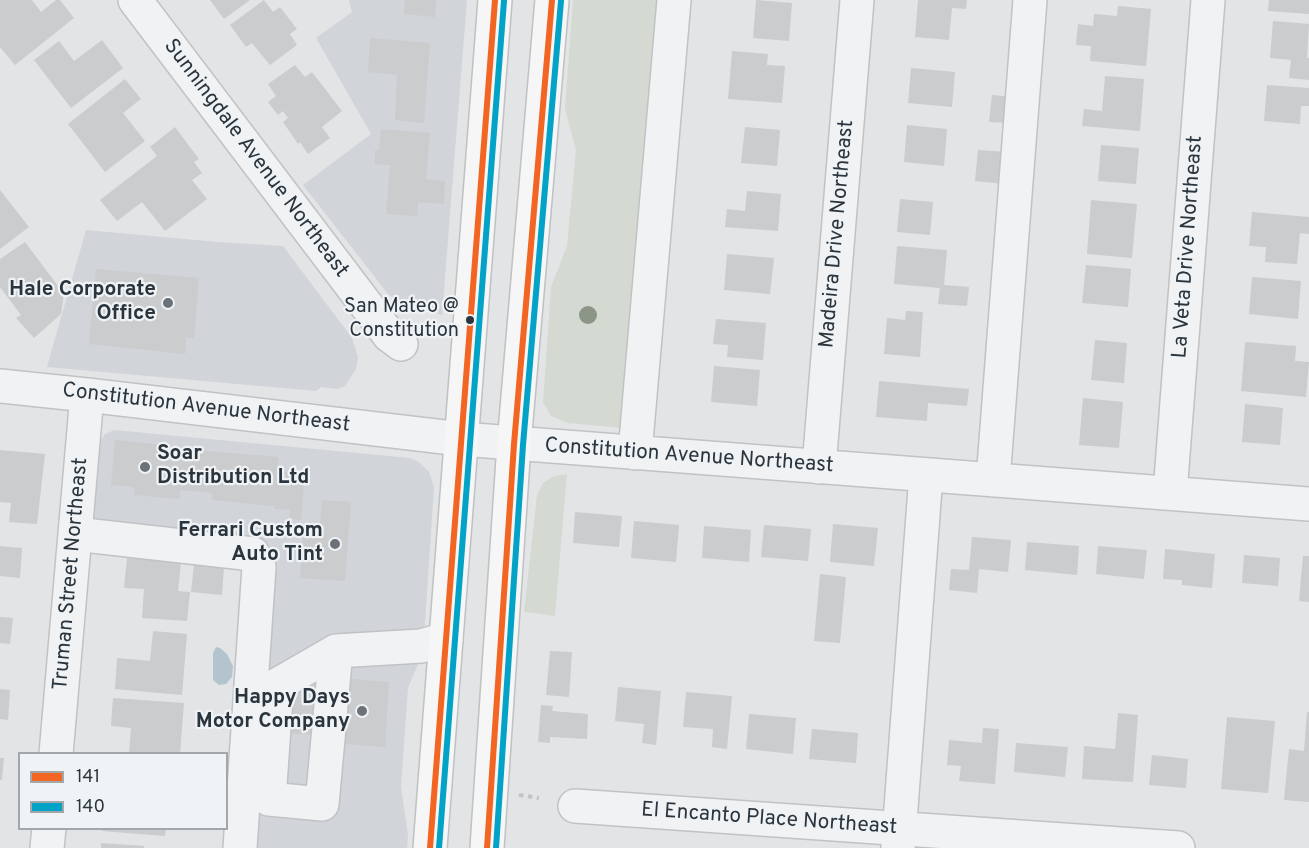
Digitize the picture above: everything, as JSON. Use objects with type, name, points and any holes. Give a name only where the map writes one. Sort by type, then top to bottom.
[{"type":"main road","points":[[430,848],[495,0]]},
{"type":"main road","points":[[487,848],[514,444],[552,0]]},
{"type":"street","name":"Sunningdale Avenue Northeast","points":[[135,0],[388,335],[401,344]]},
{"type":"street","points":[[635,453],[674,0]]},
{"type":"street","name":"Madeira Drive Northeast","points":[[819,467],[857,0]]},
{"type":"street","points":[[993,480],[1030,0]]},
{"type":"street","name":"La Veta Drive Northeast","points":[[1170,493],[1208,0]]},
{"type":"street","name":"Constitution Avenue Northeast","points":[[0,386],[514,444],[1309,504]]},
{"type":"street","name":"Truman Street Northeast","points":[[56,752],[87,395]]},
{"type":"street","points":[[899,838],[926,475]]},
{"type":"street","points":[[75,534],[253,554],[259,567],[240,848]]},
{"type":"street","points":[[336,651],[421,646],[446,639]]},
{"type":"street","name":"El Encanto Place Northeast","points":[[575,806],[899,838],[1178,848]]},
{"type":"street","points":[[47,848],[49,830]]},
{"type":"path","points":[[517,797],[516,795],[539,798]]},
{"type":"shaded area","points":[[349,0],[467,0],[442,315],[397,301],[388,294],[303,185],[371,134],[316,38],[352,12]]},
{"type":"shaded area","points":[[573,0],[667,0],[634,429],[568,423],[551,416],[543,402],[551,287],[567,246],[576,150],[565,109]]},
{"type":"shaded area","points":[[86,230],[283,246],[352,338],[358,357],[356,369],[345,386],[338,389],[321,387],[316,391],[47,367]]},
{"type":"shaded area","points":[[114,430],[410,458],[419,462],[429,472],[434,487],[423,652],[408,688],[401,787],[408,835],[407,848],[229,848],[249,577],[237,565],[90,550],[101,440],[105,434]]},
{"type":"shaded area","points":[[567,474],[555,616],[524,612],[537,495],[543,483],[554,476]]},
{"type":"shaded area","points":[[216,647],[227,654],[233,666],[232,677],[226,684],[219,685],[213,680],[213,653]]},
{"type":"building","points":[[0,0],[32,0],[41,12],[56,0],[60,0],[74,18],[15,65],[0,47]]},
{"type":"building","points":[[210,0],[250,0],[224,19]]},
{"type":"building","points":[[264,0],[273,12],[280,7],[297,29],[290,34],[297,45],[270,65],[252,43],[246,47],[230,25]]},
{"type":"building","points":[[405,0],[436,0],[435,17],[404,14]]},
{"type":"building","points":[[756,0],[792,3],[789,41],[753,38]]},
{"type":"building","points":[[918,0],[967,0],[966,9],[952,8],[949,40],[915,37]]},
{"type":"building","points":[[1269,0],[1309,0],[1309,14],[1268,11]]},
{"type":"building","points":[[1118,6],[1151,9],[1146,66],[1090,61],[1091,46],[1076,45],[1078,24],[1093,26],[1094,14],[1117,16]]},
{"type":"building","points":[[1273,21],[1309,24],[1307,58],[1309,58],[1309,80],[1289,78],[1291,60],[1270,58]]},
{"type":"building","points":[[370,38],[430,43],[424,123],[395,120],[397,75],[368,72]]},
{"type":"building","points":[[102,40],[123,68],[71,108],[34,60],[59,41],[74,61]]},
{"type":"building","points":[[732,51],[768,54],[767,65],[785,66],[782,103],[728,99]]},
{"type":"building","points":[[295,65],[305,77],[312,72],[342,111],[322,127],[330,138],[308,154],[283,122],[288,118],[283,111],[278,115],[268,102],[276,96],[268,84]]},
{"type":"building","points":[[911,68],[955,72],[952,107],[908,103]]},
{"type":"building","points":[[1105,76],[1144,79],[1140,131],[1082,126],[1084,109],[1102,111]]},
{"type":"building","points":[[125,79],[141,99],[123,113],[145,141],[105,172],[68,124]]},
{"type":"building","points":[[1267,85],[1309,88],[1309,106],[1301,106],[1300,124],[1264,121]]},
{"type":"building","points":[[992,95],[1014,97],[1012,123],[989,122]]},
{"type":"building","points":[[907,125],[947,129],[944,166],[904,162]]},
{"type":"building","points":[[175,127],[199,159],[194,162],[202,173],[192,180],[207,199],[165,231],[142,202],[117,221],[100,200],[157,156],[150,147]]},
{"type":"building","points":[[745,127],[780,130],[777,166],[741,163]]},
{"type":"building","points":[[381,129],[430,133],[426,179],[445,181],[444,204],[418,202],[417,216],[386,214],[390,165],[375,164],[375,150],[379,150]]},
{"type":"building","points":[[1101,145],[1139,148],[1136,184],[1098,181]]},
{"type":"building","points":[[978,150],[1007,152],[1005,184],[975,181]]},
{"type":"building","points":[[0,190],[29,227],[0,249]]},
{"type":"building","points":[[747,191],[781,194],[778,231],[725,227],[727,209],[745,211]]},
{"type":"building","points":[[900,199],[933,202],[930,235],[897,232]]},
{"type":"building","points":[[1091,200],[1137,204],[1132,258],[1087,254]]},
{"type":"building","points":[[1252,212],[1309,217],[1309,234],[1300,233],[1297,264],[1265,262],[1266,247],[1249,246]]},
{"type":"building","points":[[25,242],[64,294],[61,314],[34,338],[16,318],[21,315],[0,287],[0,259]]},
{"type":"building","points":[[897,246],[947,250],[944,285],[969,287],[967,306],[938,304],[940,288],[894,284]]},
{"type":"building","points":[[727,254],[774,258],[770,294],[724,290]]},
{"type":"building","points":[[1086,265],[1131,269],[1128,307],[1082,303]]},
{"type":"building","points":[[96,269],[199,278],[194,338],[186,338],[185,354],[89,344]]},
{"type":"building","points":[[1252,277],[1301,281],[1298,319],[1249,314]]},
{"type":"building","points":[[906,311],[923,312],[920,357],[884,354],[887,318],[905,320]]},
{"type":"building","points":[[716,319],[766,323],[763,360],[727,357],[728,345],[713,344]]},
{"type":"building","points":[[1095,340],[1127,343],[1124,383],[1091,380]]},
{"type":"building","points":[[1245,342],[1296,346],[1295,361],[1309,362],[1306,397],[1241,391]]},
{"type":"building","points":[[714,366],[760,370],[757,406],[711,402]]},
{"type":"building","points":[[879,381],[969,389],[967,406],[928,403],[927,421],[876,417]]},
{"type":"building","points":[[1083,398],[1123,402],[1119,448],[1079,445]]},
{"type":"building","points":[[1245,404],[1283,408],[1280,445],[1242,442]]},
{"type":"building","points":[[115,440],[184,447],[183,449],[279,457],[277,471],[305,473],[301,520],[289,519],[290,510],[274,509],[275,506],[212,500],[213,493],[180,490],[179,499],[134,495],[134,487],[111,485]]},
{"type":"building","points":[[0,450],[45,454],[37,524],[9,522],[11,503],[0,502]]},
{"type":"building","points":[[322,500],[351,502],[345,581],[300,578],[304,524],[320,525]]},
{"type":"building","points":[[575,512],[622,516],[619,547],[573,543]]},
{"type":"building","points":[[634,521],[679,525],[676,562],[631,558]]},
{"type":"building","points":[[833,524],[878,528],[874,566],[830,562]]},
{"type":"building","points":[[764,525],[811,529],[808,561],[761,557]]},
{"type":"building","points":[[704,526],[751,530],[749,562],[702,558]]},
{"type":"building","points":[[972,537],[1011,540],[1008,572],[979,569],[977,593],[949,590],[951,569],[969,570]]},
{"type":"building","points":[[1027,542],[1079,546],[1077,575],[1025,570]]},
{"type":"building","points":[[0,546],[22,548],[20,578],[0,576]]},
{"type":"building","points":[[1098,546],[1147,550],[1144,579],[1096,574]]},
{"type":"building","points":[[1165,549],[1215,554],[1212,588],[1182,585],[1182,580],[1163,579]]},
{"type":"building","points":[[1244,555],[1280,558],[1278,586],[1242,583]]},
{"type":"building","points":[[1303,556],[1309,556],[1309,602],[1299,601]]},
{"type":"building","points":[[127,558],[181,562],[178,591],[190,592],[187,621],[142,618],[144,589],[124,588]]},
{"type":"building","points":[[194,564],[224,567],[222,595],[191,592]]},
{"type":"building","points":[[820,574],[846,577],[840,643],[814,641]]},
{"type":"building","points":[[0,617],[13,618],[10,644],[0,643]]},
{"type":"building","points":[[153,631],[187,634],[182,695],[115,689],[117,658],[150,661]]},
{"type":"building","points":[[550,651],[572,652],[569,697],[546,695]]},
{"type":"building","points":[[338,678],[389,682],[385,747],[333,743]]},
{"type":"building","points":[[289,683],[322,685],[318,735],[285,733]]},
{"type":"building","points":[[618,687],[661,691],[656,745],[642,743],[644,724],[615,721]]},
{"type":"building","points":[[0,689],[10,690],[8,720],[0,719]]},
{"type":"building","points":[[686,692],[732,696],[727,749],[712,747],[713,729],[683,727]]},
{"type":"building","points":[[113,698],[184,703],[180,752],[129,752],[131,728],[111,726]]},
{"type":"building","points":[[541,705],[553,706],[552,711],[588,714],[587,739],[550,737],[550,743],[538,742]]},
{"type":"building","points":[[1307,712],[1309,712],[1309,802],[1284,800],[1289,749],[1304,751]]},
{"type":"building","points":[[1118,713],[1138,715],[1133,782],[1082,779],[1084,746],[1115,749]]},
{"type":"building","points":[[749,714],[796,718],[793,754],[746,749]]},
{"type":"building","points":[[1227,717],[1275,721],[1268,793],[1221,789]]},
{"type":"building","points":[[983,728],[999,729],[995,784],[959,781],[961,766],[947,765],[949,740],[982,743]]},
{"type":"building","points":[[812,729],[858,733],[856,763],[809,759]]},
{"type":"building","points":[[1016,743],[1068,747],[1065,777],[1014,772]]},
{"type":"building","points":[[1152,755],[1188,759],[1186,788],[1149,785]]},
{"type":"building","points":[[0,758],[4,758],[2,780],[0,780]]},
{"type":"building","points":[[102,830],[166,830],[165,836]]},
{"type":"building","points":[[101,843],[144,846],[144,848],[101,848]]},
{"type":"transit line","name":"141","points":[[430,848],[495,0]]},
{"type":"transit line","name":"141","points":[[487,848],[514,444],[552,0]]},
{"type":"transit line","name":"140","points":[[439,848],[504,1]]},
{"type":"transit line","name":"140","points":[[496,848],[523,445],[561,1]]},
{"type":"place","name":"Hale Corporate Office","points":[[168,303]]},
{"type":"place","name":"San Mateo @ Constitution","points":[[470,320]]},
{"type":"place","name":"Soar Distribution Ltd","points":[[145,467]]},
{"type":"place","name":"Ferrari Custom Auto Tint","points":[[335,544]]},
{"type":"place","name":"Happy Days Motor Company","points":[[362,711]]}]
